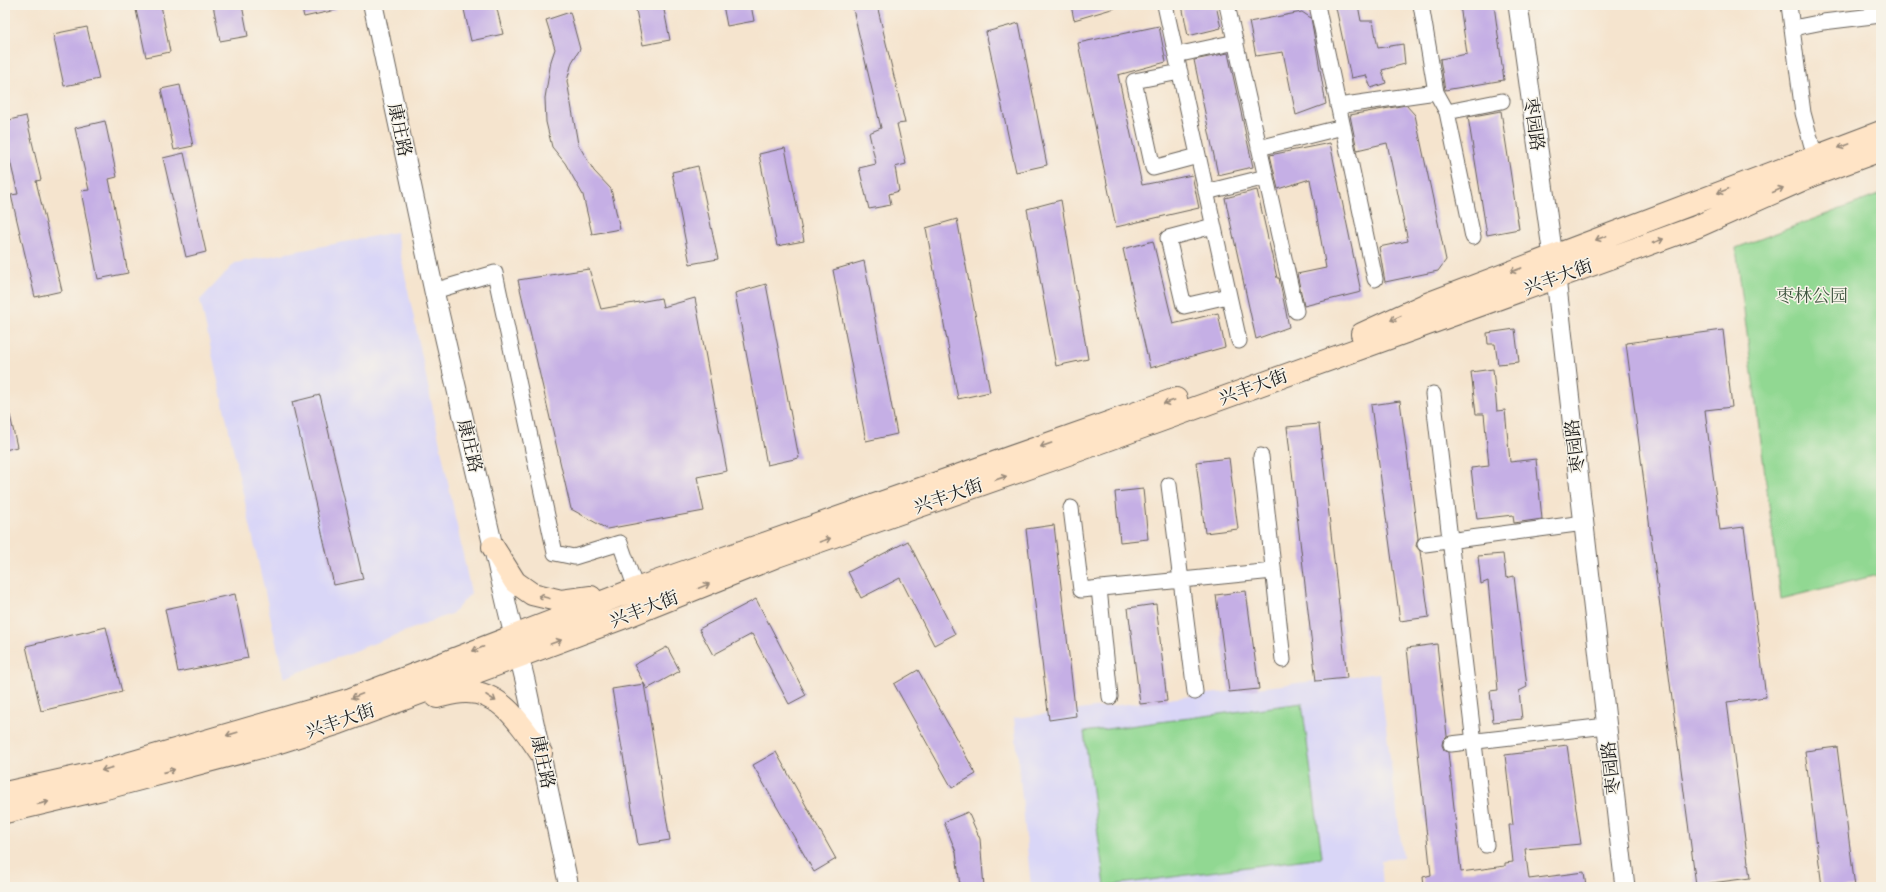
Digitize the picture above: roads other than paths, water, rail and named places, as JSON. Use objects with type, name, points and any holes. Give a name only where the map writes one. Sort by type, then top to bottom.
[{"type":"main road","name":"兴丰大街","points":[[5,812],[102,789],[276,743],[339,723],[412,696],[630,591],[1367,332],[1427,304],[1881,132]]},
{"type":"main road","name":"兴丰大街","points":[[5,793],[99,772],[351,699],[517,645],[625,617],[777,556],[1068,454],[1696,227],[1813,175],[1881,150]]},
{"type":"main road","points":[[493,547],[515,582],[532,594],[561,601],[630,591]]},
{"type":"main road","points":[[412,696],[431,698],[465,692],[486,695],[508,710],[541,753]]},
{"type":"street","name":"康庄路","points":[[373,5],[434,291],[517,645],[569,887]]},
{"type":"street","points":[[1165,5],[1239,341]]},
{"type":"street","points":[[1232,5],[1227,5],[1296,311]]},
{"type":"street","points":[[1316,5],[1375,279]]},
{"type":"street","points":[[1422,5],[1436,92],[1446,112],[1473,237]]},
{"type":"street","name":"枣园路","points":[[1518,5],[1556,278],[1625,887]]},
{"type":"street","points":[[1789,5],[1803,113],[1815,157]]},
{"type":"street","points":[[1793,28],[1823,22],[1881,15]]},
{"type":"street","points":[[1176,54],[1236,42]]},
{"type":"street","points":[[1180,72],[1134,81],[1153,168],[1198,156]]},
{"type":"street","points":[[1338,106],[1436,92]]},
{"type":"street","points":[[1446,112],[1502,101]]},
{"type":"street","points":[[1259,148],[1343,127]]},
{"type":"street","points":[[1206,192],[1266,177]]},
{"type":"street","points":[[1213,226],[1168,238],[1184,306],[1228,296]]},
{"type":"street","points":[[434,291],[495,273],[556,553],[574,557],[620,543],[630,591]]},
{"type":"street","points":[[1433,394],[1486,845]]},
{"type":"street","points":[[1261,456],[1284,660]]},
{"type":"street","points":[[1169,485],[1194,692]]},
{"type":"street","points":[[1071,508],[1081,590],[1273,571]]},
{"type":"street","points":[[1425,544],[1584,523]]},
{"type":"street","points":[[1099,588],[1110,697]]},
{"type":"street","points":[[1451,744],[1606,726]]},
{"type":"park label","name":"枣林公园","points":[[1812,296]]}]
